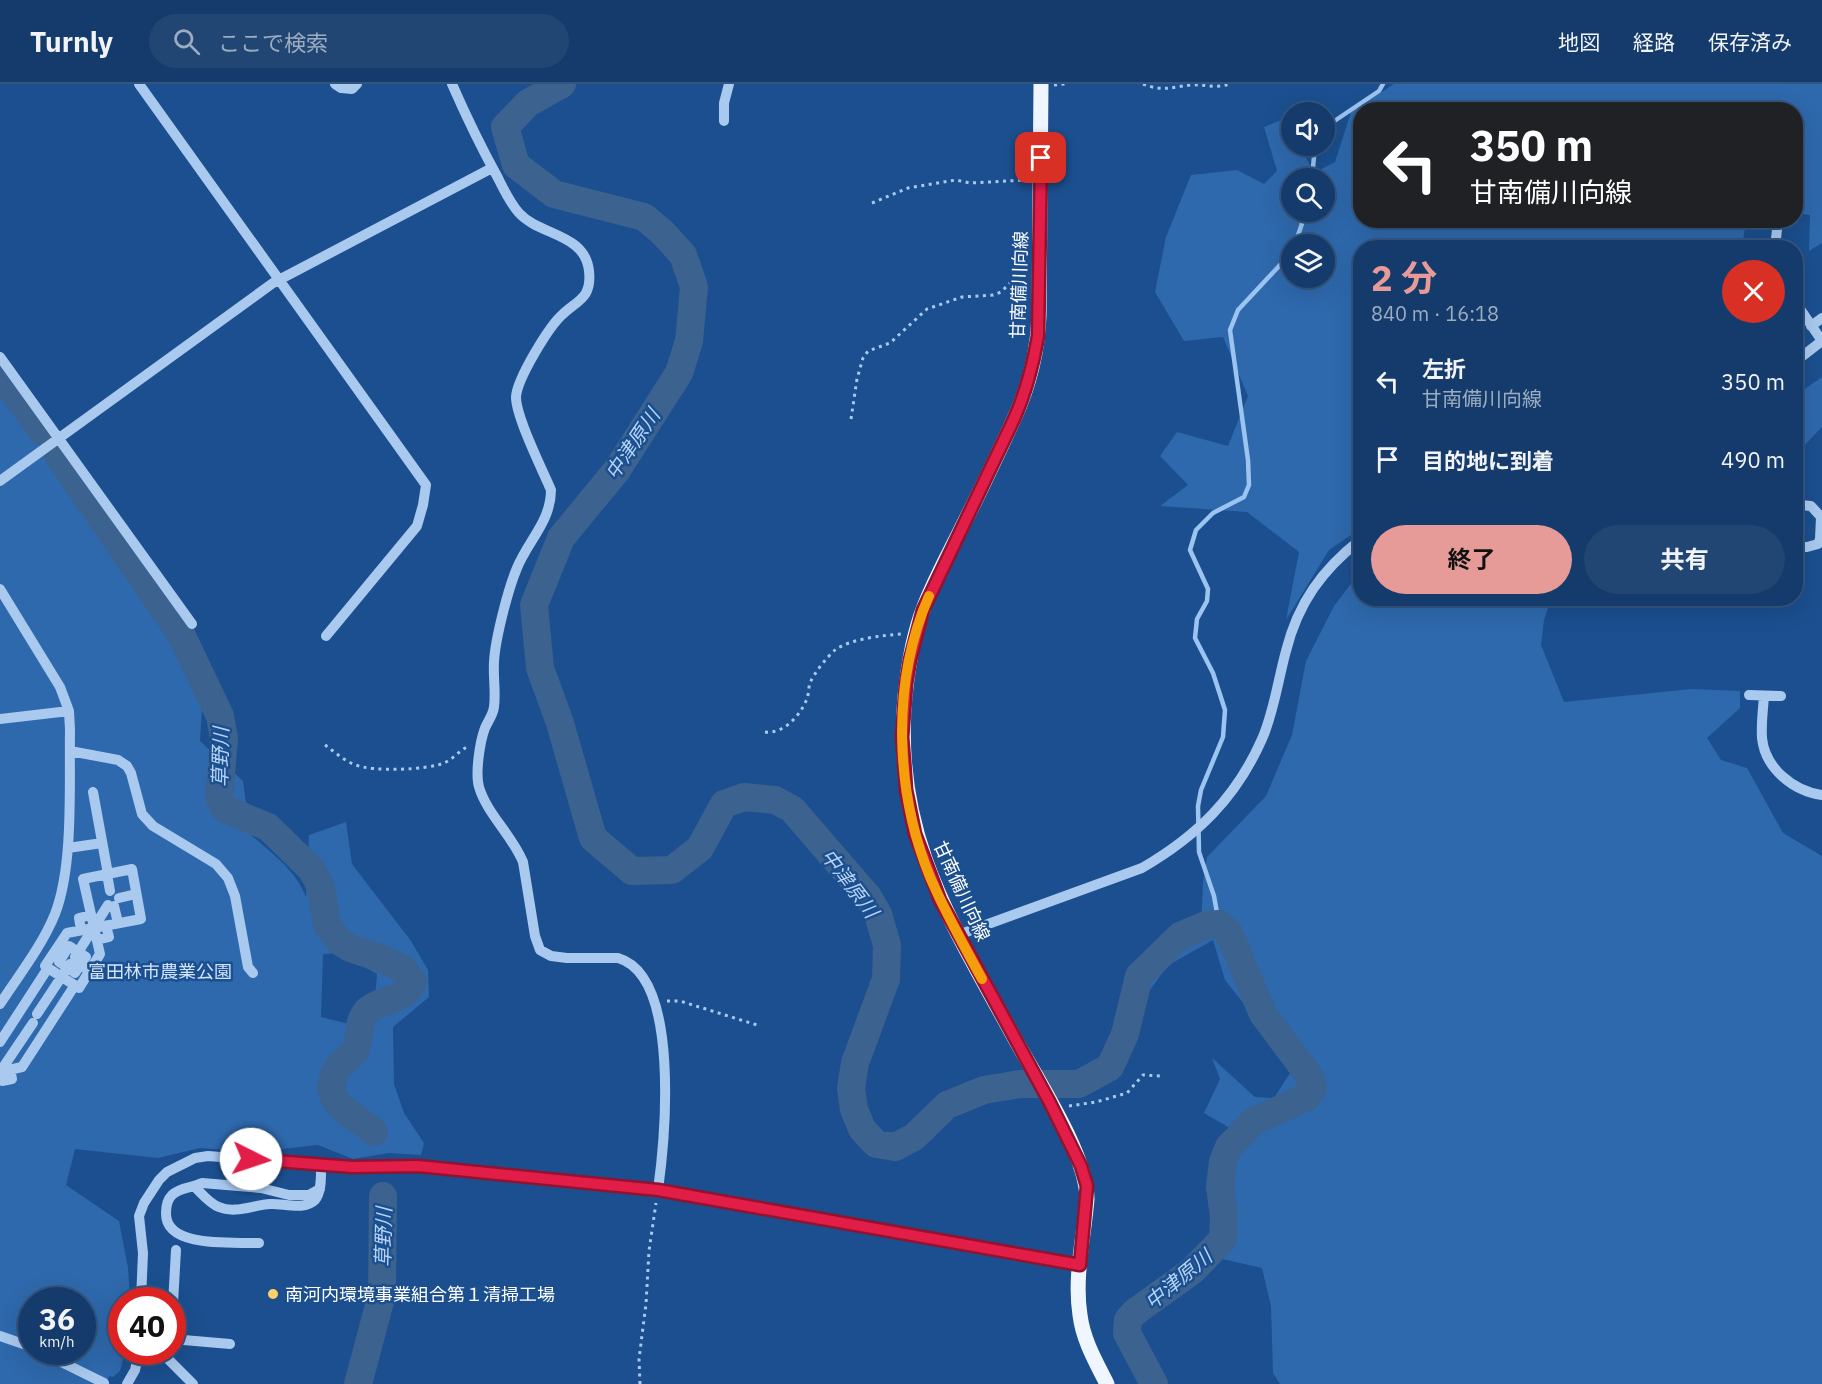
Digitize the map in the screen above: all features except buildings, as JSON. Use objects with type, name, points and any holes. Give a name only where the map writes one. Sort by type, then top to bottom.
[{"type":"main road","name":"甘南備川向線","points":[[1041,84],[1038,336],[1032,369],[1023,400],[936,578],[923,610],[909,668],[902,737],[906,790],[920,850],[940,900],[1052,1106],[1077,1157],[1087,1186],[1080,1265],[1079,1314],[1095,1360],[1107,1384]]},
{"type":"street","points":[[139,84],[426,485],[417,526],[326,636]]},
{"type":"street","points":[[335,84],[341,88],[352,89],[357,84]]},
{"type":"street","points":[[452,84],[467,120],[519,214],[530,222],[574,243],[584,255],[589,270],[588,287],[581,302],[563,314],[550,329],[521,378],[516,396],[518,411],[551,490],[551,503],[548,515],[516,570],[494,661],[494,711],[482,740],[477,773],[478,786],[523,862],[535,936],[540,950],[551,956],[618,958],[629,961],[636,968],[652,997],[662,1029],[665,1070],[665,1120],[658,1190]]},
{"type":"street","points":[[724,121],[724,103],[729,84]]},
{"type":"street","points":[[0,481],[279,280],[492,168]]},
{"type":"street","points":[[1803,314],[1822,341],[1803,356]]},
{"type":"street","points":[[1811,326],[1822,318]]},
{"type":"street","points":[[0,357],[192,624]]},
{"type":"street","points":[[1803,507],[1811,506],[1820,510],[1821,517],[1818,544],[1803,548]]},
{"type":"street","points":[[958,935],[1142,867],[1180,844],[1218,810],[1232,792],[1262,739],[1272,710],[1295,621],[1306,599],[1320,578],[1353,546]]},
{"type":"street","points":[[0,589],[60,687],[69,711],[70,751],[68,848],[56,912],[46,934],[0,1004]]},
{"type":"street","points":[[1749,695],[1781,696]]},
{"type":"street","points":[[1764,696],[1762,739],[1768,758],[1787,780],[1804,790],[1822,795]]},
{"type":"street","points":[[0,719],[69,711]]},
{"type":"street","points":[[70,751],[101,755],[118,760],[127,766],[142,814],[153,826],[216,864],[228,878],[235,896],[248,967],[254,973]]},
{"type":"street","points":[[93,792],[111,900],[118,923]]},
{"type":"street","points":[[68,848],[102,843]]},
{"type":"street","points":[[67,933],[81,930],[94,928],[106,926],[141,919],[132,869],[83,879],[90,909],[94,928],[100,954]]},
{"type":"street","points":[[81,930],[79,918],[90,909],[111,900],[136,894]]},
{"type":"street","points":[[2,1071],[111,900]]},
{"type":"street","points":[[97,940],[108,937],[106,926]]},
{"type":"street","points":[[67,933],[79,988],[75,985]]},
{"type":"street","points":[[2,1071],[22,1065],[75,985],[67,933]]},
{"type":"street","points":[[48,968],[45,966],[100,954]]},
{"type":"street","points":[[30,1053],[2,1039],[48,968],[100,954]]},
{"type":"street","points":[[30,996],[35,1018]]},
{"type":"street","points":[[13,1023],[57,1013]]},
{"type":"street","points":[[142,1287],[143,1253],[139,1216],[152,1190],[167,1172],[187,1161],[208,1156],[361,1167],[418,1166],[658,1190],[1080,1265]]},
{"type":"street","points":[[195,1187],[220,1208],[239,1209],[269,1204],[308,1204],[315,1200],[320,1189],[321,1164]]},
{"type":"street","points":[[259,1243],[190,1240],[170,1227],[166,1217],[166,1204],[172,1194],[202,1183],[261,1188],[289,1195],[309,1196],[320,1189]]},
{"type":"street","points":[[174,1287],[176,1250]]},
{"type":"street","points":[[0,1336],[18,1342]]},
{"type":"street","points":[[186,1340],[231,1344]]},
{"type":"street","points":[[67,1365],[104,1383]]},
{"type":"street","points":[[127,1384],[136,1365]]},
{"type":"street","points":[[174,1365],[193,1384]]},
{"type":"path","points":[[1143,84],[1164,89],[1190,85],[1212,87],[1229,84]]},
{"type":"path","points":[[872,203],[908,188],[956,180],[970,183],[1040,179]]},
{"type":"path","points":[[851,419],[857,379],[867,351],[890,343],[927,309],[962,297],[993,295],[1001,292],[1026,267],[1040,266]]},
{"type":"path","points":[[765,732],[774,733],[782,730],[800,711],[807,700],[813,678],[834,651],[842,646],[901,634],[915,637]]},
{"type":"path","points":[[325,745],[358,767],[403,769],[446,763],[465,747],[482,740]]},
{"type":"path","points":[[655,1007],[667,1000],[680,1001],[758,1025]]},
{"type":"path","points":[[1052,1106],[1067,1107],[1096,1102],[1127,1093],[1143,1076],[1160,1076]]},
{"type":"path","points":[[640,1384],[639,1359],[646,1304],[649,1251],[658,1190]]},
{"type":"green space","points":[[1394,84],[1822,84],[1822,243],[1809,251],[1810,215],[1803,214],[1803,102],[1366,102]]},
{"type":"green space","points":[[1353,111],[1353,228],[1745,228],[1743,240],[1353,240],[1353,534],[1329,550],[1286,620],[1299,552],[1247,512],[1160,506],[1188,485],[1160,456],[1177,432],[1228,446],[1248,396],[1223,337],[1184,341],[1155,292],[1166,237],[1191,175],[1237,170],[1264,184],[1277,171],[1264,127],[1281,120],[1281,156],[1305,156],[1311,168],[1281,168],[1281,222],[1335,222],[1335,168],[1324,168],[1335,162]]},
{"type":"green space","points":[[1822,377],[1822,427],[1803,447],[1803,390]]},
{"type":"green space","name":"富田林市農業公園","points":[[0,382],[110,542],[178,635],[203,692],[200,741],[243,781],[250,834],[289,870],[302,887],[306,897],[309,835],[346,822],[352,864],[411,941],[428,970],[429,997],[393,1027],[394,1084],[404,1113],[424,1143],[421,1155],[389,1153],[353,1159],[318,1145],[255,1152],[200,1148],[158,1158],[75,1149],[66,1185],[119,1221],[128,1268],[129,1287],[108,1287],[108,1365],[122,1365],[120,1371],[113,1377],[109,1376],[106,1384],[0,1384]],"holes":[[[340,953],[377,974],[375,1000],[349,1024],[321,1017],[323,954]]]},
{"type":"green space","points":[[1353,581],[1353,606],[1549,606],[1544,620],[1541,645],[1564,702],[1691,689],[1740,691],[1740,708],[1707,738],[1721,760],[1747,768],[1783,833],[1822,856],[1822,1384],[1280,1384],[1273,1373],[1271,1306],[1262,1268],[1218,1258],[1222,1181],[1245,1137],[1204,1113],[1220,1079],[1212,1058],[1255,1097],[1274,1098],[1294,1067],[1225,980],[1213,940],[1167,966],[1150,990],[1146,981],[1170,953],[1201,927],[1203,882],[1207,857],[1266,796],[1292,735],[1306,661],[1334,606]]},
{"type":"waterway","name":"中津原川","points":[[562,84],[528,103],[505,127],[516,165],[554,194],[644,217],[662,232],[683,255],[694,287],[689,341],[679,373],[617,470],[561,538],[534,605],[540,668],[560,723],[593,838],[632,871],[672,870],[700,848],[724,804],[744,797],[775,800],[792,809],[868,897],[878,914],[887,945],[886,979],[855,1063],[851,1088],[854,1109],[862,1129],[876,1144],[895,1147],[914,1137],[947,1105],[984,1090],[1020,1084],[1079,1084],[1110,1067],[1125,1034],[1139,976],[1180,936],[1206,925],[1219,924],[1229,933],[1263,1014],[1310,1077],[1313,1088],[1307,1097],[1254,1121],[1229,1147],[1223,1161],[1220,1187],[1224,1217],[1223,1239],[1192,1271],[1135,1312],[1128,1320],[1127,1333],[1154,1384]]},
{"type":"waterway","points":[[1363,102],[1379,91],[1383,84]]},
{"type":"waterway","points":[[1335,121],[1353,108]]},
{"type":"waterway","points":[[1313,168],[1314,156]]},
{"type":"waterway","points":[[1298,234],[1303,222]]},
{"type":"waterway","points":[[1219,924],[1214,896],[1199,852],[1198,806],[1201,790],[1223,737],[1225,710],[1213,673],[1195,638],[1197,619],[1207,601],[1208,589],[1190,550],[1196,530],[1213,513],[1244,497],[1249,485],[1248,460],[1230,330],[1238,310],[1281,264]]},
{"type":"waterway","name":"草野川","points":[[0,373],[42,431]]},
{"type":"waterway","name":"草野川","points":[[58,455],[181,634],[220,716],[224,738],[219,798],[225,809],[268,827],[311,869],[321,887],[327,925],[339,941],[350,948],[403,969],[413,982],[405,993],[368,1010],[362,1019],[356,1049],[339,1066],[332,1081],[335,1100],[374,1132]]},
{"type":"waterway","name":"草野川","points":[[358,1384],[382,1294],[383,1196]]},
{"type":"slow traffic","points":[[929,596],[915,637],[906,684],[902,737],[906,790],[915,834],[930,876],[940,900],[982,979]]},
{"type":"place","name":"南河内環境事業組合第１清掃工場","points":[[273,1294]]},
{"type":"route","points":[[251,1159],[352,1167],[403,1164],[658,1190],[1080,1265],[1087,1186],[1081,1166],[1049,1101],[940,900],[915,834],[906,790],[902,737],[906,684],[923,610],[936,578],[1023,400],[1029,380],[1038,336],[1041,158]]}]
